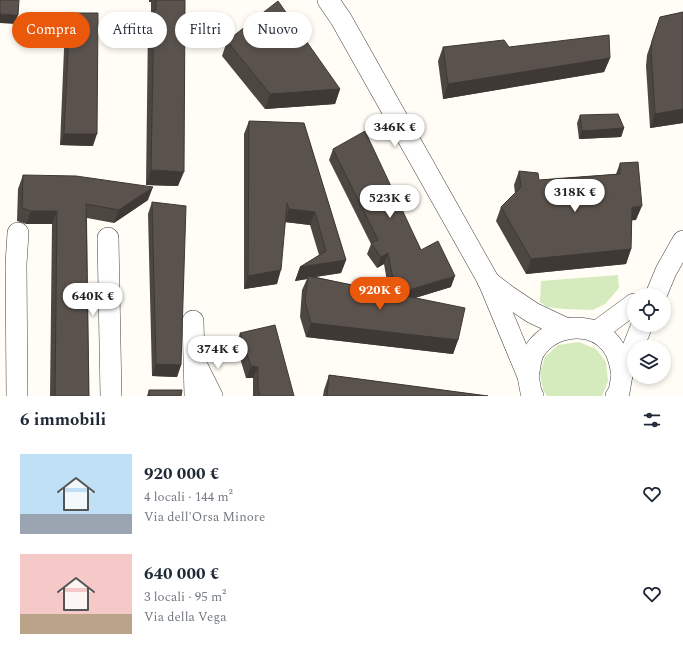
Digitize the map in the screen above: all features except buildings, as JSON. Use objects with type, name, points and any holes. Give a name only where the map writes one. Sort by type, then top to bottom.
[{"type":"street","points":[[328,0],[341,19],[488,280],[530,386]]},
{"type":"street","points":[[17,396],[16,264],[18,233]]},
{"type":"street","points":[[108,238],[111,396]]},
{"type":"street","points":[[659,288],[666,271],[683,241]]},
{"type":"street","points":[[650,288],[666,271]]},
{"type":"street","points":[[488,280],[509,297],[533,313],[565,328]]},
{"type":"street","points":[[596,332],[627,309]]},
{"type":"street","points":[[193,321],[195,396]]},
{"type":"street","points":[[530,386],[534,351],[549,335],[565,328],[577,327],[596,332],[610,343],[618,355],[622,375]]},
{"type":"street","points":[[616,396],[619,392],[622,375],[639,332]]},
{"type":"street","points":[[194,359],[212,396]]},
{"type":"green space","points":[[618,275],[619,288],[605,304],[593,310],[547,307],[540,302],[541,281]]},
{"type":"green space","points":[[579,342],[596,349],[606,362],[608,381],[602,396],[547,396],[543,390],[540,373],[545,357],[558,345]]}]
